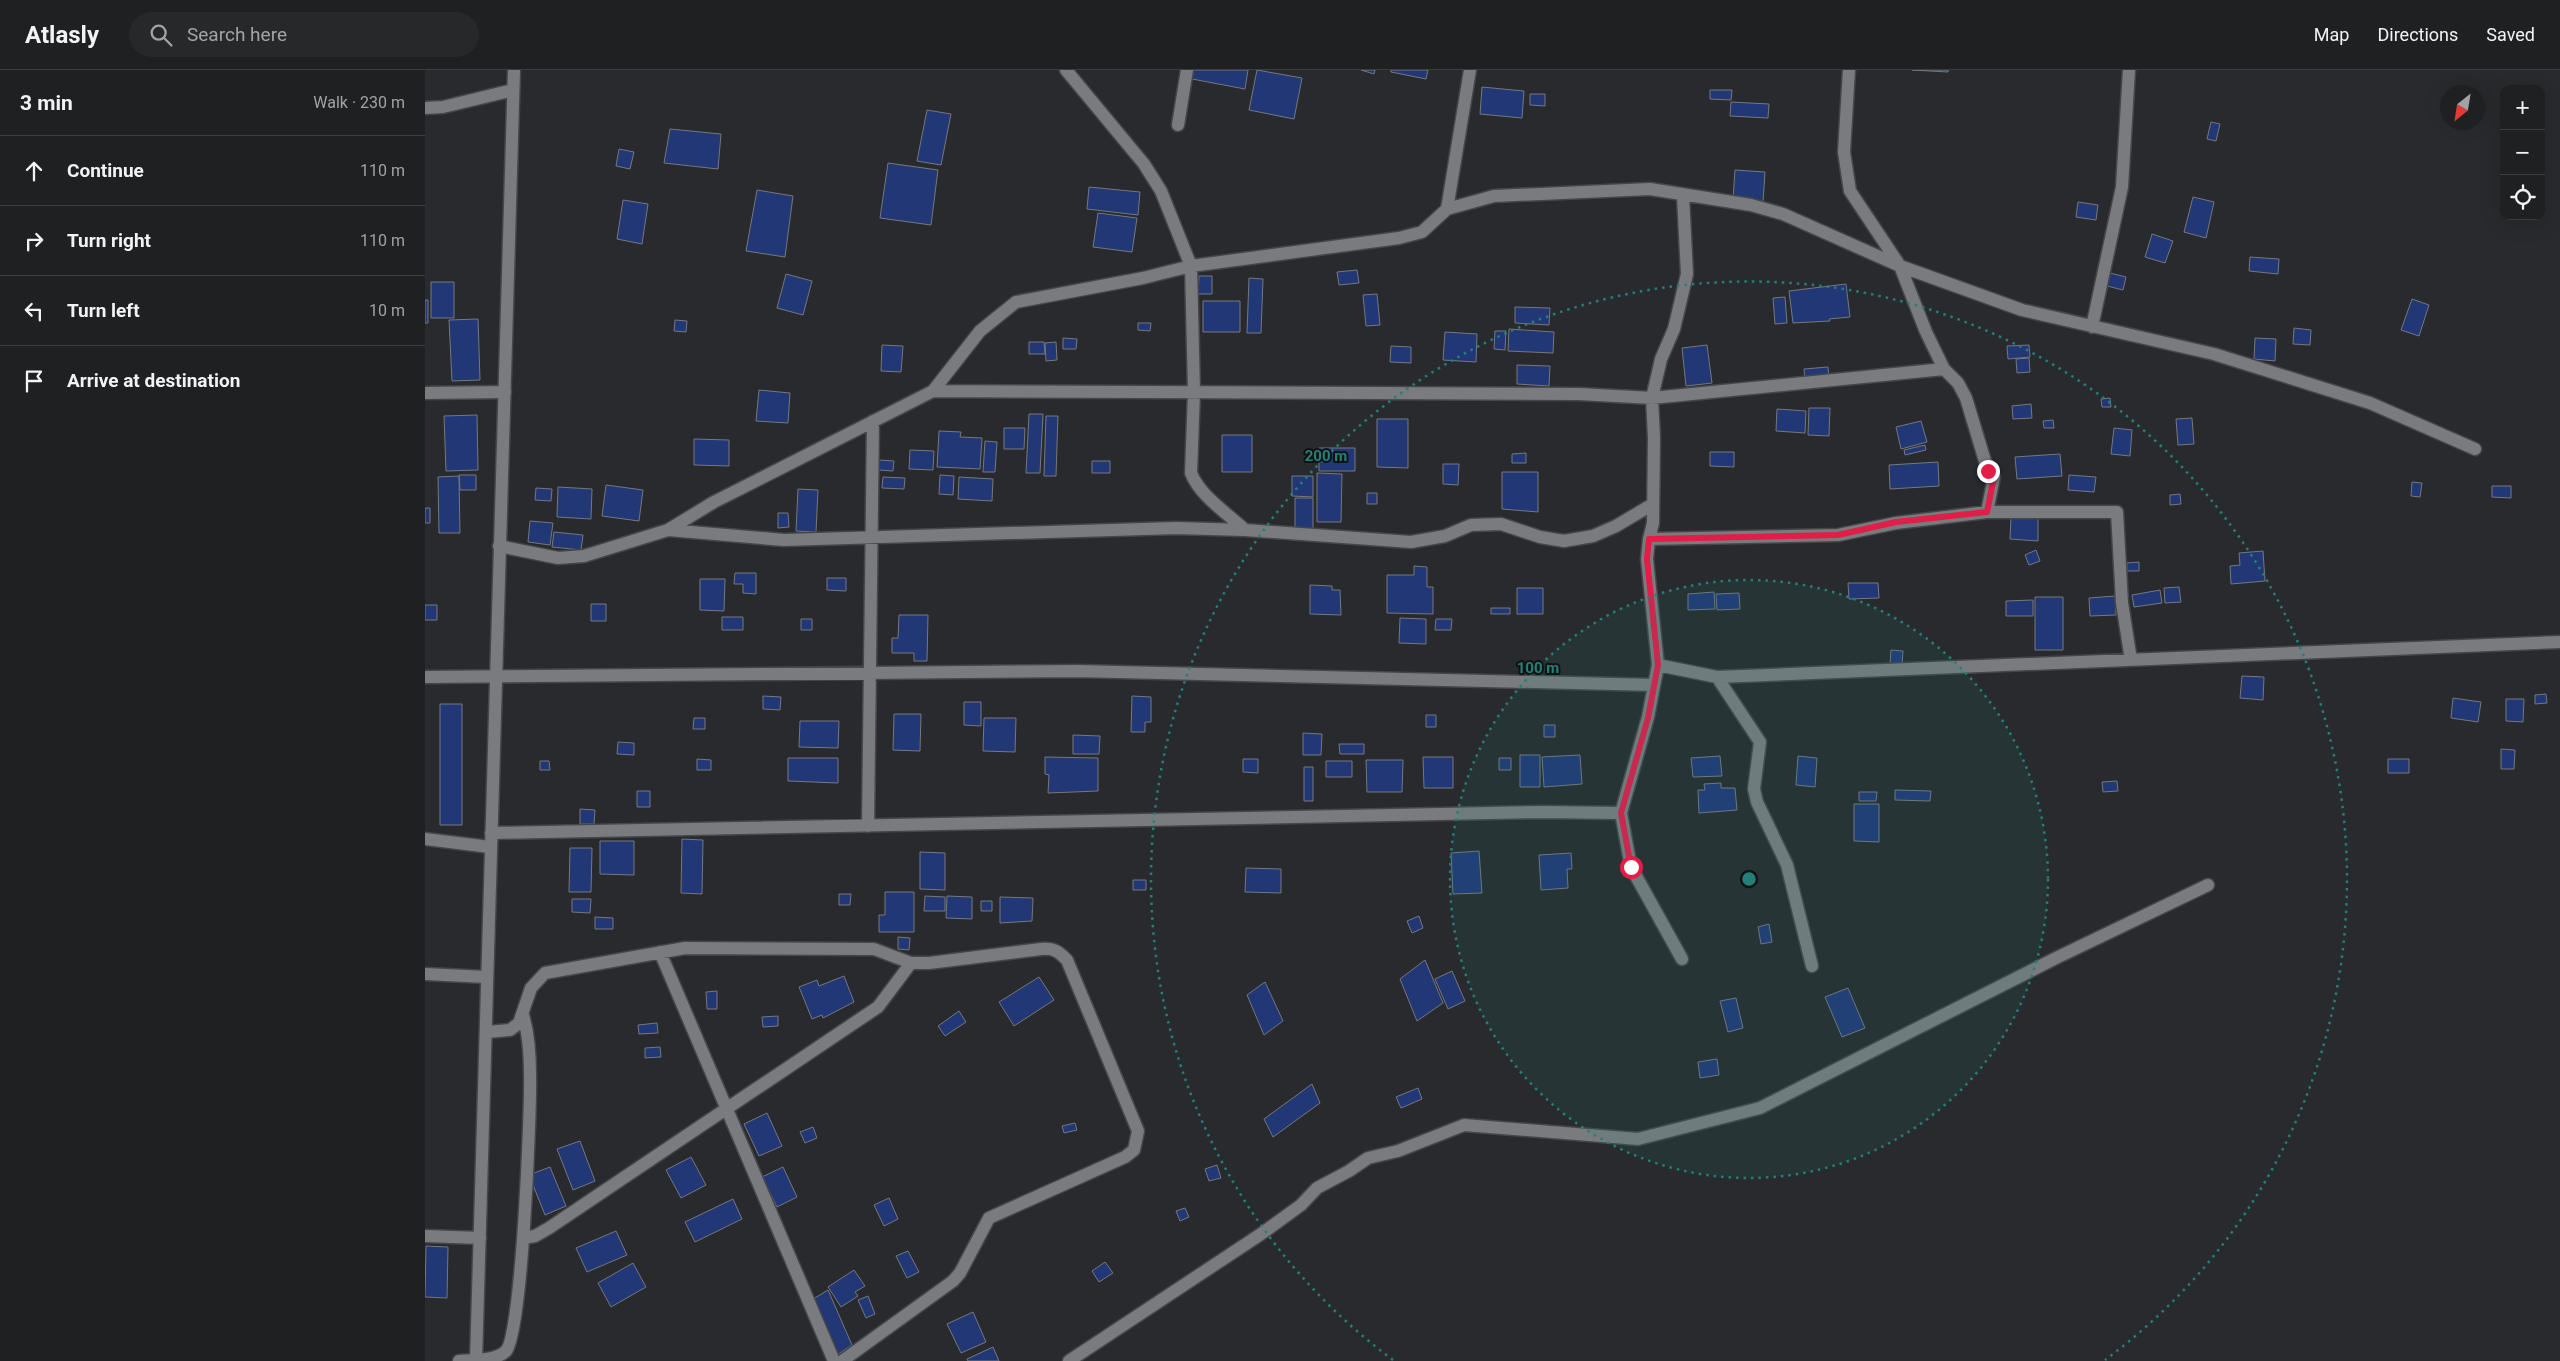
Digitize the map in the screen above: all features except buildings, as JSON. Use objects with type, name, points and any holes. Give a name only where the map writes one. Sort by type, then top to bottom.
[{"type":"street","points":[[476,1360],[514,70]]},
{"type":"street","points":[[1066,70],[1144,164],[1161,191],[1191,266],[1195,392],[1191,472],[1194,481],[1205,494],[1245,530]]},
{"type":"street","points":[[1178,125],[1187,70]]},
{"type":"street","points":[[1447,209],[1470,70]]},
{"type":"street","points":[[1849,70],[1844,152],[1851,191],[1900,266],[1926,332],[1944,369],[1958,383],[1966,398],[1988,471],[1994,477],[1987,512]]},
{"type":"street","points":[[2092,327],[2122,186],[2129,70]]},
{"type":"street","points":[[425,108],[443,107],[513,90]]},
{"type":"street","points":[[933,392],[980,331],[1016,302],[1143,278],[1191,266],[1399,238],[1422,232],[1447,209],[1494,196],[1650,189],[1683,196],[1751,205],[1783,214],[1900,266],[2022,310],[2214,354],[2370,404],[2475,448]]},
{"type":"street","points":[[1682,959],[1631,867],[1621,813],[1648,718],[1658,665],[1647,559],[1653,523],[1655,438],[1652,398],[1661,359],[1674,329],[1687,274],[1683,196]]},
{"type":"street","points":[[499,546],[558,558],[584,556],[668,530],[714,502],[933,392],[1569,394],[1652,398],[1944,369]]},
{"type":"street","points":[[425,393],[505,392]]},
{"type":"street","points":[[868,826],[873,421]]},
{"type":"street","points":[[668,530],[784,540],[1176,528],[1245,530],[1411,542],[1445,536],[1471,525],[1501,524],[1539,537],[1564,541],[1593,536],[1653,504]]},
{"type":"street","points":[[1649,539],[1838,535],[1896,522],[1987,512],[2117,512],[2122,602],[2131,660]]},
{"type":"street","points":[[1658,665],[1717,677],[2560,642]]},
{"type":"street","points":[[425,677],[1077,671],[1654,685]]},
{"type":"street","points":[[1717,677],[1760,742],[1754,789],[1757,802],[1787,865],[1812,966]]},
{"type":"street","points":[[491,833],[1541,812],[1621,813]]},
{"type":"street","points":[[425,839],[490,846]]},
{"type":"street","points":[[1069,1361],[1261,1234],[1301,1205],[1317,1188],[1349,1171],[1368,1158],[1398,1151],[1463,1125],[1637,1139],[1760,1108],[2056,958],[2208,885]]},
{"type":"street","points":[[487,1032],[510,1030],[519,1024],[531,988],[545,973],[685,948],[874,949],[911,963],[929,963],[1052,948],[1059,952],[1067,960],[1138,1131],[1137,1144],[1134,1150],[1125,1157],[989,1218],[960,1273],[953,1281],[842,1361]]},
{"type":"street","points":[[660,952],[834,1361]]},
{"type":"street","points":[[523,1238],[535,1236],[549,1228],[879,1007],[911,963]]},
{"type":"street","points":[[425,974],[486,977]]},
{"type":"street","points":[[459,1361],[497,1358],[507,1350],[514,1328],[523,1238],[530,1078],[528,1032],[523,1015]]},
{"type":"street","points":[[425,1236],[480,1238]]},
{"type":"route","points":[[1631,867],[1621,813],[1648,718],[1658,665],[1647,559],[1649,539],[1838,535],[1896,522],[1987,512],[1994,477],[1988,471]]}]
